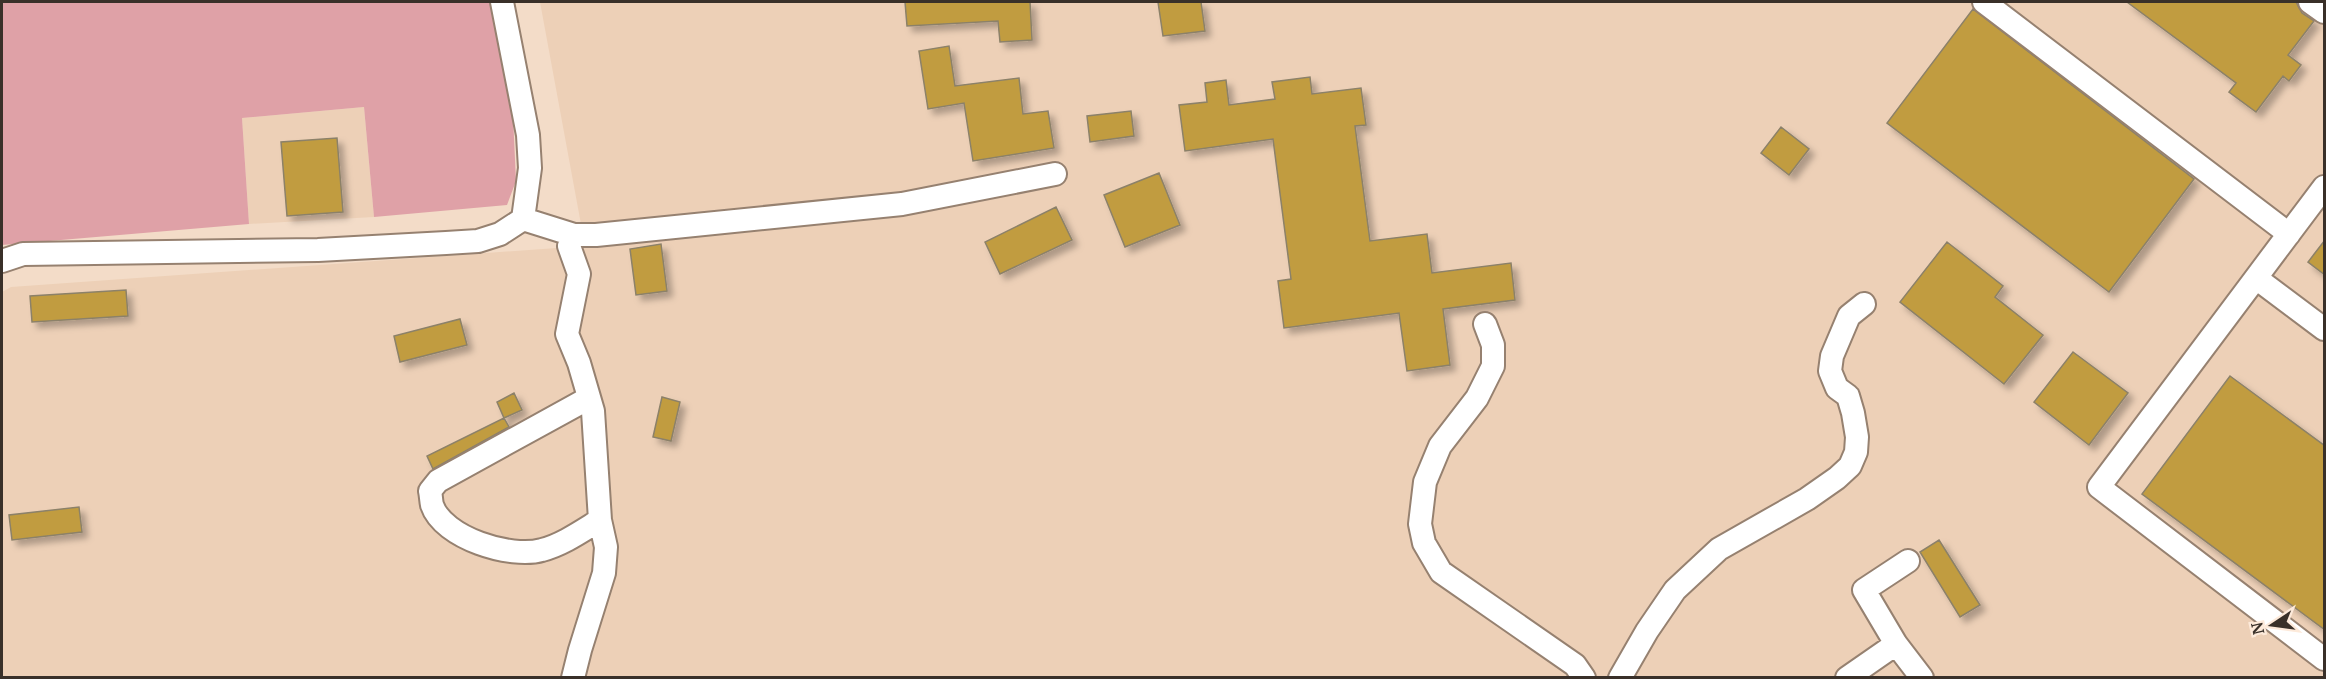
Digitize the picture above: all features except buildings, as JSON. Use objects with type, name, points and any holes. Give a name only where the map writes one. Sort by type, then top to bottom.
[{"type":"street","points":[[9,257],[318,250],[446,243],[478,240],[500,234],[523,219],[530,168],[528,135],[502,2]]},
{"type":"street","points":[[1984,2],[2289,234]]},
{"type":"street","points":[[2310,2],[2325,12]]},
{"type":"street","points":[[523,219],[574,235],[596,235],[902,204],[1055,174]]},
{"type":"street","points":[[2325,187],[2099,488],[2325,659]]},
{"type":"street","points":[[569,246],[579,274],[567,334],[579,363],[593,411],[600,520],[606,547],[604,573],[573,678]]},
{"type":"street","points":[[2256,279],[2325,329]]},
{"type":"street","points":[[1620,678],[1647,631],[1676,590],[1719,549],[1806,499],[1851,466],[1856,452],[1857,437],[1853,413],[1848,396],[1837,388],[1830,371],[1832,356],[1849,316],[1864,304]]},
{"type":"street","points":[[1485,324],[1493,345],[1493,366],[1476,398],[1440,446],[1425,482],[1420,524],[1424,543],[1441,572],[1575,665],[1584,678]]},
{"type":"street","points":[[589,398],[438,481],[430,491],[432,506],[458,533],[493,548],[517,553],[541,550],[600,520]]},
{"type":"street","points":[[1908,561],[1864,590],[1896,644],[1922,678]]},
{"type":"street","points":[[1847,678],[1896,644]]},
{"type":"shaded area","points":[[2,2],[493,2],[513,116],[516,181],[507,205],[374,217],[364,107],[242,118],[249,224],[2,245]]},
{"type":"shaded area","points":[[540,2],[2324,2],[2324,677],[2,678],[2,292],[11,287],[585,246]]},
{"type":"shaded area","points":[[364,107],[374,217],[249,224],[242,118]]}]
